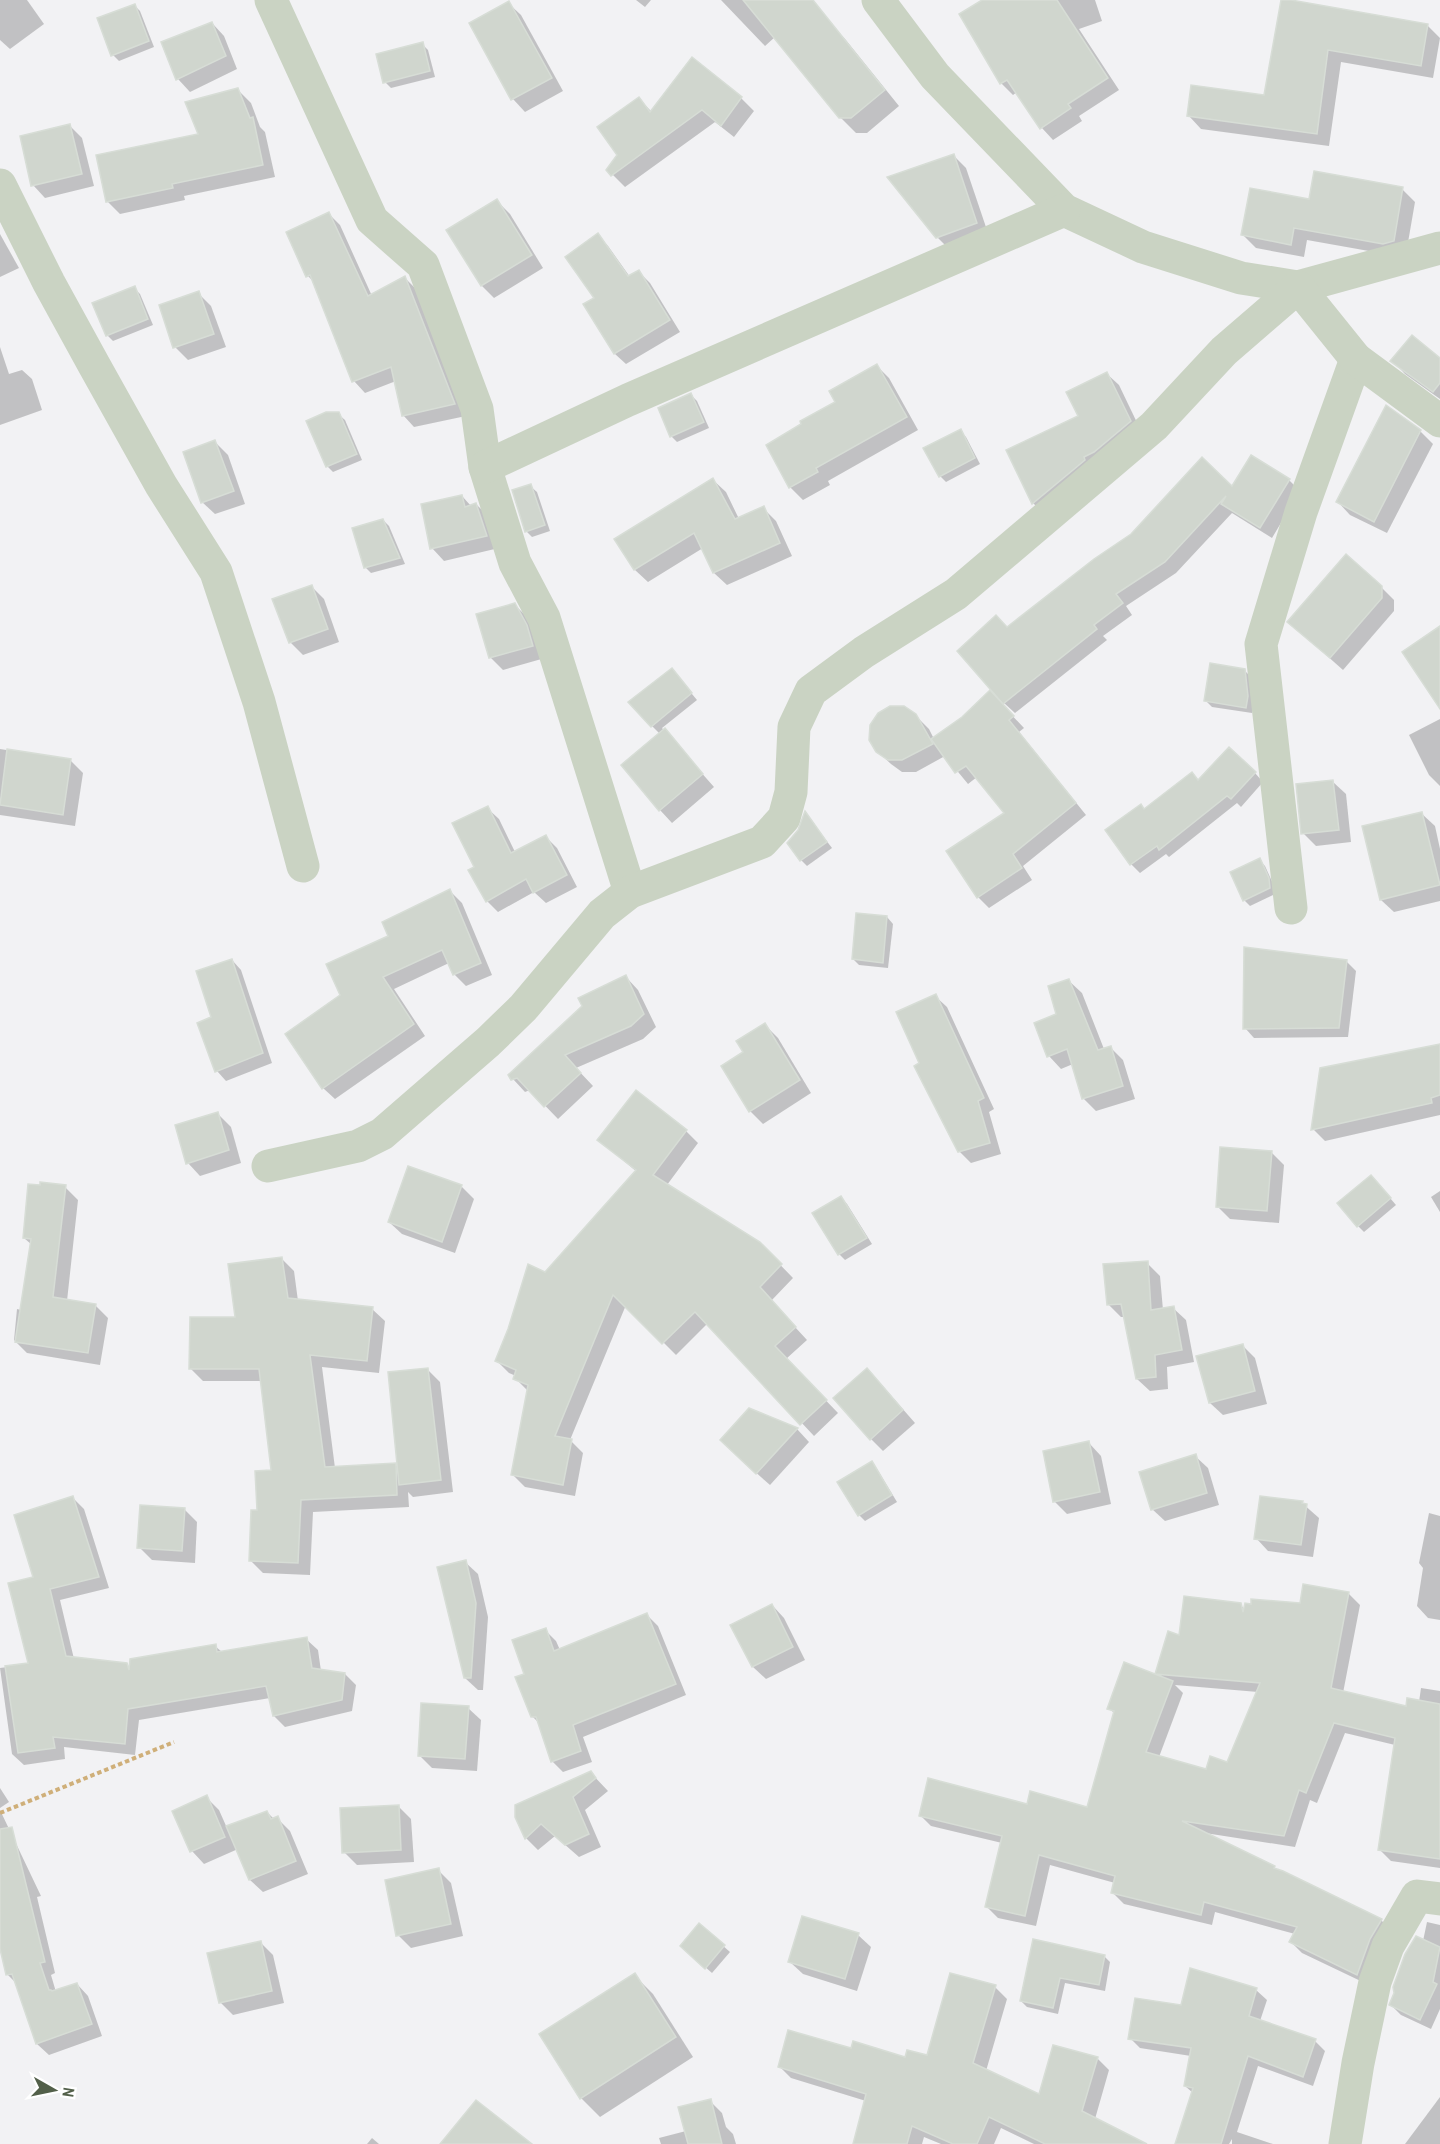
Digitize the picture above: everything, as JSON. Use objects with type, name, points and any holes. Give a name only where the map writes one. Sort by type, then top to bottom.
[{"type":"street","points":[[271,0],[372,220],[423,265],[477,409],[485,467],[515,563],[544,618],[630,892]]},
{"type":"street","points":[[878,0],[935,76],[1064,210],[1143,247],[1240,278],[1298,287],[1440,248]]},
{"type":"street","points":[[0,185],[94,365],[161,485],[216,572],[259,702],[303,866]]},
{"type":"street","points":[[485,467],[639,396],[1064,210]]},
{"type":"street","points":[[1298,287],[1356,359],[1440,421]]},
{"type":"street","points":[[268,1166],[358,1146],[382,1134],[488,1042],[523,1008],[602,914],[630,892],[762,842],[784,818],[791,792],[794,727],[811,691],[864,652],[956,594],[1154,426],[1224,351],[1298,287]]},
{"type":"street","points":[[1291,908],[1262,644],[1301,512],[1356,359]]},
{"type":"street","points":[[1345,2144],[1358,2063],[1375,1982],[1388,1946],[1417,1896],[1440,1899]]},
{"type":"path","points":[[0,1813],[174,1742]]},
{"type":"building","points":[[743,0],[813,0],[885,90],[851,118],[839,118]]},
{"type":"building","points":[[982,0],[1057,0],[1108,78],[1068,104],[1071,108],[1040,129],[1007,80],[1000,84],[959,14]]},
{"type":"building","points":[[1281,0],[1428,24],[1421,66],[1328,50],[1317,134],[1187,116],[1191,85],[1264,95]]},
{"type":"building","points":[[509,1],[552,78],[511,100],[469,23]]},
{"type":"building","points":[[135,4],[149,41],[111,56],[97,18]]},
{"type":"building","points":[[212,22],[226,56],[176,80],[161,42]]},
{"type":"building","points":[[423,42],[430,71],[383,83],[376,54]]},
{"type":"building","points":[[692,57],[742,97],[721,126],[702,110],[611,176],[606,170],[617,155],[597,127],[639,97],[650,112]]},
{"type":"building","points":[[238,88],[250,118],[253,117],[263,165],[172,184],[173,188],[106,202],[96,155],[198,134],[185,102]]},
{"type":"building","points":[[70,124],[82,174],[31,186],[20,136]]},
{"type":"building","points":[[954,154],[977,223],[936,238],[887,177]]},
{"type":"building","points":[[1314,171],[1403,187],[1394,241],[1383,244],[1294,228],[1291,245],[1241,235],[1250,188],[1309,199]]},
{"type":"building","points":[[497,199],[532,255],[481,286],[446,230]]},
{"type":"building","points":[[329,212],[368,296],[405,276],[455,404],[402,416],[391,367],[352,382],[310,275],[306,277],[286,232]]},
{"type":"building","points":[[598,233],[628,276],[639,270],[670,320],[614,354],[583,304],[594,298],[565,257]]},
{"type":"building","points":[[135,286],[148,319],[106,336],[92,303]]},
{"type":"building","points":[[199,291],[214,334],[173,348],[159,305]]},
{"type":"building","points":[[1412,335],[1440,358],[1440,383],[1433,392],[1390,361]]},
{"type":"building","points":[[877,364],[907,417],[816,468],[818,472],[789,488],[766,445],[801,424],[800,421],[835,402],[829,391]]},
{"type":"building","points":[[1107,372],[1131,421],[1094,452],[1084,457],[1085,460],[1032,504],[1006,450],[1078,416],[1066,392]]},
{"type":"building","points":[[691,393],[704,422],[670,437],[658,408]]},
{"type":"building","points":[[1386,405],[1421,430],[1374,522],[1336,502]]},
{"type":"building","points":[[326,412],[339,412],[357,454],[326,467],[306,421]]},
{"type":"building","points":[[961,429],[975,458],[939,477],[923,448]]},
{"type":"building","points":[[215,440],[234,491],[201,503],[183,452]]},
{"type":"building","points":[[1251,455],[1290,479],[1260,528],[1221,504],[1226,496],[1165,562],[1116,594],[1123,603],[1094,625],[1097,629],[1003,704],[957,651],[996,615],[1007,627],[1094,559],[1131,534],[1202,457],[1232,486]]},
{"type":"building","points":[[713,478],[735,519],[764,506],[780,543],[713,573],[694,533],[634,570],[614,539]]},
{"type":"building","points":[[531,484],[545,525],[525,532],[512,490]]},
{"type":"building","points":[[462,495],[465,507],[476,503],[487,536],[430,549],[421,504]]},
{"type":"building","points":[[383,519],[400,558],[364,568],[352,528]]},
{"type":"building","points":[[1346,554],[1382,586],[1382,598],[1330,658],[1287,622]]},
{"type":"building","points":[[312,585],[328,629],[289,643],[272,599]]},
{"type":"building","points":[[515,603],[527,625],[533,646],[489,658],[476,614]]},
{"type":"building","points":[[1440,626],[1440,709],[1402,652]]},
{"type":"building","points":[[1210,663],[1245,669],[1248,696],[1246,708],[1204,701]]},
{"type":"building","points":[[672,668],[692,693],[651,727],[628,702]]},
{"type":"building","points":[[990,690],[1014,716],[1009,720],[1076,803],[1013,854],[1022,868],[977,898],[946,851],[1004,813],[966,766],[955,773],[931,739],[962,717]]},
{"type":"building","points":[[890,706],[904,706],[916,714],[933,744],[902,760],[888,760],[876,752],[869,740],[870,725],[878,713]]},
{"type":"building","points":[[665,728],[703,774],[659,811],[621,765]]},
{"type":"building","points":[[1229,747],[1256,772],[1231,799],[1227,796],[1159,850],[1157,846],[1130,865],[1105,830],[1141,804],[1144,809],[1192,772],[1198,780]]},
{"type":"building","points":[[7,749],[71,759],[63,815],[0,805]]},
{"type":"building","points":[[1333,780],[1339,830],[1301,834],[1296,784]]},
{"type":"building","points":[[488,806],[511,853],[546,835],[567,875],[533,893],[526,879],[486,902],[468,870],[474,867],[452,823]]},
{"type":"building","points":[[805,811],[827,842],[800,861],[787,843],[798,830]]},
{"type":"building","points":[[1422,812],[1440,885],[1380,900],[1362,826]]},
{"type":"building","points":[[1260,858],[1269,878],[1270,888],[1243,901],[1230,872]]},
{"type":"building","points":[[450,889],[481,963],[453,975],[442,950],[383,977],[414,1024],[322,1089],[285,1034],[340,995],[326,964],[388,936],[382,922]]},
{"type":"building","points":[[856,913],[887,916],[883,963],[852,959]]},
{"type":"building","points":[[1244,947],[1347,960],[1339,1028],[1243,1029]]},
{"type":"building","points":[[232,959],[263,1053],[215,1072],[197,1023],[211,1017],[196,971]]},
{"type":"building","points":[[626,975],[644,1014],[631,1026],[565,1055],[581,1073],[544,1107],[517,1078],[511,1080],[508,1075],[582,1006],[578,998]]},
{"type":"building","points":[[1069,979],[1098,1050],[1111,1046],[1123,1086],[1082,1099],[1067,1049],[1047,1057],[1034,1023],[1056,1014],[1048,986]]},
{"type":"building","points":[[936,994],[984,1098],[978,1101],[990,1143],[958,1152],[914,1066],[919,1063],[896,1012]]},
{"type":"building","points":[[765,1023],[800,1080],[749,1112],[721,1066],[743,1052],[736,1041]]},
{"type":"building","points":[[1440,1044],[1440,1095],[1431,1098],[1432,1103],[1311,1130],[1320,1068]]},
{"type":"building","points":[[636,1090],[687,1130],[653,1175],[760,1242],[782,1264],[760,1287],[796,1327],[775,1346],[827,1400],[800,1425],[695,1312],[662,1344],[613,1295],[555,1436],[572,1439],[563,1485],[511,1475],[528,1385],[513,1379],[516,1370],[495,1361],[508,1329],[528,1264],[545,1272],[636,1170],[597,1140]]},
{"type":"building","points":[[218,1112],[229,1150],[186,1164],[175,1125]]},
{"type":"building","points":[[1220,1147],[1272,1151],[1267,1211],[1216,1207]]},
{"type":"building","points":[[408,1166],[462,1185],[442,1242],[388,1222]]},
{"type":"building","points":[[1371,1175],[1391,1198],[1357,1227],[1337,1203]]},
{"type":"building","points":[[40,1182],[66,1185],[53,1297],[96,1304],[88,1353],[15,1342],[31,1239],[23,1238],[28,1184],[40,1185]]},
{"type":"building","points":[[841,1196],[867,1238],[838,1255],[812,1213]]},
{"type":"building","points":[[282,1257],[288,1298],[373,1307],[367,1361],[310,1355],[325,1467],[396,1463],[397,1495],[301,1500],[298,1563],[249,1561],[251,1510],[257,1510],[255,1471],[271,1470],[259,1369],[189,1369],[190,1317],[235,1317],[228,1264]]},
{"type":"building","points":[[1148,1261],[1151,1310],[1174,1306],[1182,1350],[1155,1355],[1156,1377],[1136,1379],[1121,1304],[1107,1305],[1103,1264]]},
{"type":"building","points":[[1243,1344],[1255,1391],[1209,1403],[1196,1356]]},
{"type":"building","points":[[428,1368],[441,1480],[399,1485],[388,1372]]},
{"type":"building","points":[[867,1368],[903,1410],[870,1440],[833,1398]]},
{"type":"building","points":[[749,1408],[798,1428],[756,1474],[720,1440]]},
{"type":"building","points":[[1089,1441],[1100,1492],[1053,1502],[1043,1451]]},
{"type":"building","points":[[1196,1454],[1207,1493],[1151,1510],[1139,1472]]},
{"type":"building","points":[[872,1461],[892,1495],[858,1516],[837,1482]]},
{"type":"building","points":[[73,1496],[99,1577],[50,1589],[66,1656],[127,1663],[129,1670],[130,1659],[216,1644],[217,1652],[307,1637],[312,1668],[345,1673],[342,1700],[273,1716],[266,1686],[128,1709],[125,1744],[53,1737],[55,1748],[18,1753],[5,1666],[28,1663],[8,1583],[33,1577],[14,1515]]},
{"type":"building","points":[[1260,1496],[1303,1501],[1302,1503],[1307,1504],[1301,1545],[1254,1539]]},
{"type":"building","points":[[140,1505],[185,1508],[182,1551],[137,1548]]},
{"type":"building","points":[[466,1560],[476,1603],[471,1678],[464,1678],[437,1567]]},
{"type":"building","points":[[1303,1584],[1349,1592],[1331,1688],[1406,1706],[1407,1698],[1440,1704],[1440,1859],[1378,1850],[1395,1738],[1334,1723],[1306,1793],[1299,1790],[1284,1836],[1182,1821],[1382,1919],[1370,1939],[1357,1975],[1289,1942],[1297,1927],[1204,1902],[1201,1915],[1111,1893],[1115,1876],[1039,1855],[1025,1916],[985,1907],[1002,1836],[919,1816],[928,1778],[1027,1804],[1030,1791],[1087,1807],[1114,1711],[1107,1709],[1124,1662],[1173,1681],[1146,1752],[1206,1769],[1210,1756],[1227,1762],[1260,1683],[1155,1674],[1168,1631],[1179,1635],[1184,1596],[1241,1603],[1243,1612],[1245,1603],[1251,1604],[1251,1599],[1300,1603]]},
{"type":"building","points":[[772,1604],[793,1647],[752,1667],[730,1625]]},
{"type":"building","points":[[647,1613],[676,1684],[573,1725],[581,1751],[551,1762],[536,1717],[531,1717],[515,1677],[524,1674],[512,1640],[546,1628],[554,1651]]},
{"type":"building","points":[[421,1703],[469,1706],[465,1759],[418,1756]]},
{"type":"building","points":[[591,1771],[596,1778],[573,1797],[589,1834],[565,1845],[541,1824],[525,1839],[515,1817],[515,1805]]},
{"type":"building","points":[[207,1795],[225,1837],[190,1852],[172,1811]]},
{"type":"building","points":[[399,1805],[401,1850],[342,1853],[340,1808]]},
{"type":"building","points":[[267,1811],[271,1819],[278,1816],[296,1861],[249,1880],[226,1826]]},
{"type":"building","points":[[12,1827],[45,1962],[40,1963],[49,1990],[77,1983],[92,2024],[36,2044],[12,1974],[6,1975],[0,1949],[0,1829]]},
{"type":"building","points":[[439,1868],[451,1924],[396,1936],[385,1880]]},
{"type":"building","points":[[802,1916],[859,1933],[845,1979],[788,1962]]},
{"type":"building","points":[[699,1923],[725,1945],[705,1969],[680,1946]]},
{"type":"building","points":[[1416,1936],[1440,1947],[1433,1982],[1437,1984],[1420,2020],[1389,2005],[1405,1954]]},
{"type":"building","points":[[1033,1939],[1105,1955],[1099,1985],[1060,1978],[1053,2008],[1020,2001]]},
{"type":"building","points":[[261,1941],[272,1991],[219,2003],[207,1953]]},
{"type":"building","points":[[1190,1968],[1257,1988],[1249,2016],[1316,2039],[1303,2077],[1248,2056],[1221,2144],[1175,2144],[1193,2088],[1184,2086],[1191,2048],[1128,2039],[1135,1998],[1181,2005]]},
{"type":"building","points":[[635,1973],[676,2037],[580,2099],[539,2034]]},
{"type":"building","points":[[950,1973],[996,1985],[973,2063],[1039,2094],[1053,2045],[1098,2057],[1082,2111],[1147,2144],[1045,2144],[989,2117],[977,2144],[953,2144],[912,2126],[907,2144],[853,2144],[866,2094],[778,2067],[788,2030],[851,2048],[853,2041],[905,2057],[907,2050],[927,2055]]},
{"type":"building","points":[[711,2099],[722,2144],[688,2144],[678,2107]]},
{"type":"building","points":[[476,2100],[532,2144],[440,2144]]}]
